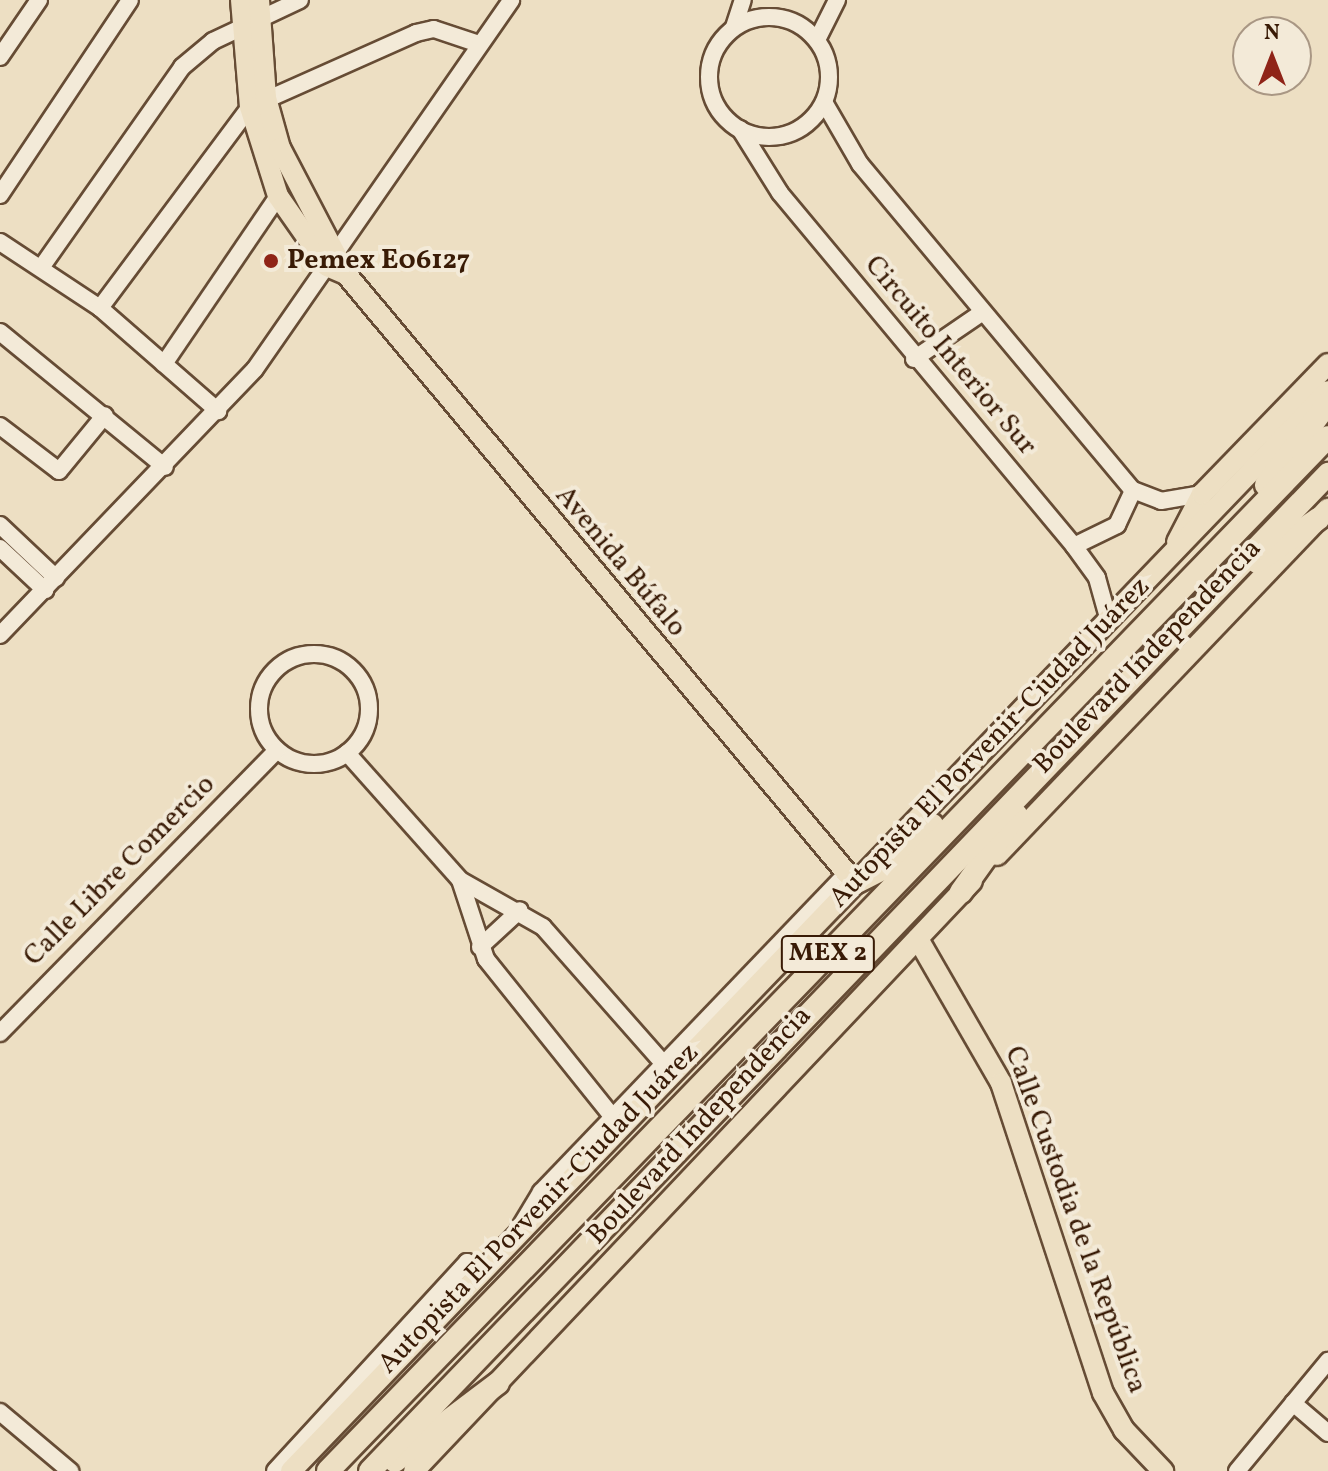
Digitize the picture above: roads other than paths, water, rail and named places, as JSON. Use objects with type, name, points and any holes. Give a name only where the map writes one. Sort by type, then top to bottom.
[{"type":"highway","points":[[1243,525],[1328,403]]},
{"type":"highway","name":"Autopista El Porvenir-Ciudad Juárez","points":[[328,1471],[1015,754],[1328,437]]},
{"type":"highway","name":"MEX 2","points":[[370,1471],[1328,474]]},
{"type":"highway","points":[[1211,596],[1325,519]]},
{"type":"highway","points":[[850,878],[885,868],[1015,754]]},
{"type":"highway","points":[[961,892],[1057,756]]},
{"type":"highway","points":[[381,1471],[498,1383]]},
{"type":"main road","points":[[241,0],[254,15],[258,102],[278,196],[337,263]]},
{"type":"main road","points":[[258,102],[295,188],[337,263]]},
{"type":"main road","name":"Avenida Búfalo","points":[[337,263],[850,878]]},
{"type":"main road","points":[[1172,555],[1202,494],[1328,364]]},
{"type":"main road","name":"Boulevard Independencia","points":[[291,1471],[304,1449],[474,1268],[512,1243],[638,1100],[850,878],[1109,621],[1328,391]]},
{"type":"main road","name":"Boulevard Independencia","points":[[414,1471],[961,892],[1325,519]]},
{"type":"main road","name":"Calle Custodia de la República","points":[[918,939],[1001,1083],[1103,1393],[1124,1430],[1163,1471]]},
{"type":"street","points":[[0,57],[39,0]]},
{"type":"street","points":[[0,195],[130,0]]},
{"type":"street","points":[[43,265],[182,67],[254,15],[300,0]]},
{"type":"street","points":[[0,635],[218,411],[337,263],[479,44],[511,0]]},
{"type":"street","points":[[734,27],[773,17],[817,40],[829,70],[824,102],[788,134],[740,129],[720,111],[710,86],[717,46],[734,27],[743,0]]},
{"type":"street","points":[[817,40],[837,0]]},
{"type":"street","points":[[100,308],[258,102],[416,33],[434,29],[479,44]]},
{"type":"street","name":"Circuito Interior Sur","points":[[824,102],[860,164],[980,314],[1133,490]]},
{"type":"street","name":"Circuito Interior Sur","points":[[740,129],[753,158],[914,359],[1074,546],[1097,578],[1109,621]]},
{"type":"street","points":[[164,364],[278,196]]},
{"type":"street","points":[[0,242],[43,265],[100,308],[218,411]]},
{"type":"street","points":[[914,359],[980,314]]},
{"type":"street","points":[[0,332],[165,467]]},
{"type":"street","points":[[0,426],[59,471],[105,415]]},
{"type":"street","points":[[1074,546],[1117,525],[1133,490],[1161,501],[1202,494]]},
{"type":"street","points":[[0,525],[51,584]]},
{"type":"street","points":[[0,548],[51,584]]},
{"type":"street","points":[[317,655],[345,664],[367,696],[367,723],[347,753],[312,764],[277,750],[259,718],[263,690],[288,661],[317,655]]},
{"type":"street","name":"Calle Libre Comercio","points":[[0,1030],[277,750]]},
{"type":"street","points":[[347,753],[460,880],[520,910],[555,940],[669,1069]]},
{"type":"street","points":[[460,880],[480,947],[612,1116]]},
{"type":"street","points":[[480,947],[520,910]]},
{"type":"street","points":[[512,1243],[541,1192],[612,1116],[638,1100]]},
{"type":"street","points":[[1237,1471],[1328,1361]]},
{"type":"street","points":[[1293,1403],[1328,1433]]},
{"type":"street","points":[[0,1412],[70,1471]]},
{"type":"street","points":[[275,1471],[304,1449]]},
{"type":"place","name":"Pemex E06127","points":[[271,261]]}]
